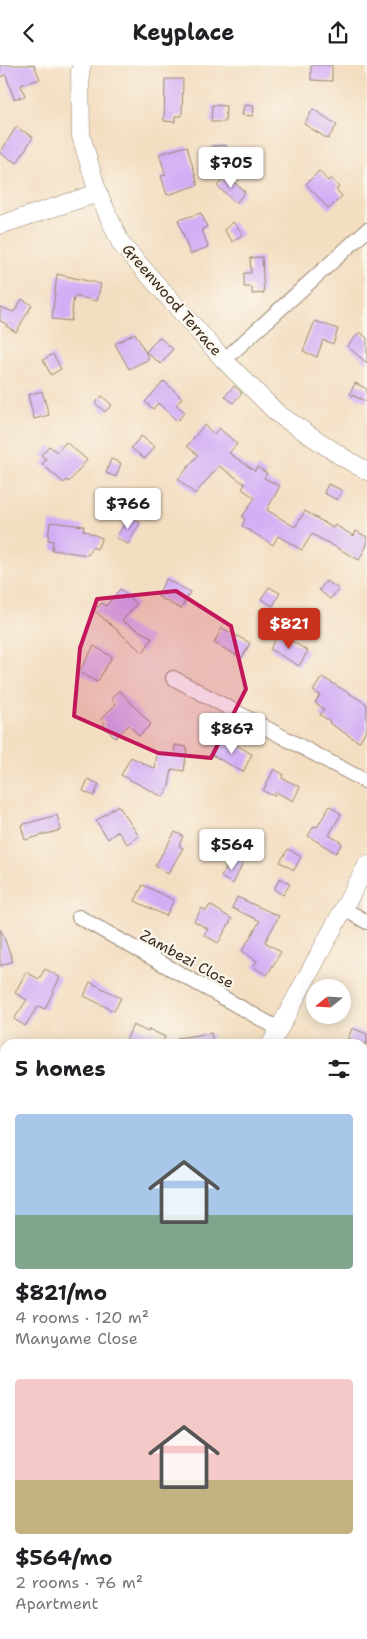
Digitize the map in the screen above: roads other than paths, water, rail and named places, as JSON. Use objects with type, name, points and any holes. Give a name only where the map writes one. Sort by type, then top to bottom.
[{"type":"street","name":"Greenwood Terrace","points":[[82,65],[82,136],[98,193],[121,244],[224,360],[278,414],[367,471]]},
{"type":"street","points":[[0,225],[98,193]]},
{"type":"street","points":[[224,360],[367,230]]},
{"type":"street","points":[[173,678],[367,782]]},
{"type":"street","points":[[275,1036],[367,865]]},
{"type":"street","points":[[344,909],[367,922]]},
{"type":"street","name":"Zambezi Close","points":[[79,917],[275,1036]]}]
